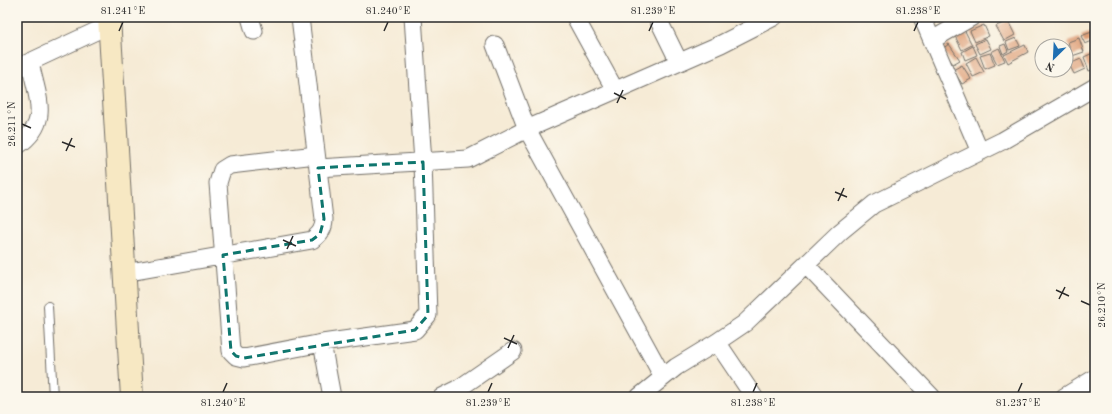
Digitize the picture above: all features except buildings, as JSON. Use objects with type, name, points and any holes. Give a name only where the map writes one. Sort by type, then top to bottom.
[{"type":"main road","points":[[109,21],[132,397]]},
{"type":"street","points":[[124,273],[312,240],[320,234],[324,227],[324,219],[300,17]]},
{"type":"street","points":[[413,17],[423,162],[428,315],[415,330],[322,344],[244,358],[236,356],[231,351],[223,255],[218,183],[222,170],[230,165],[317,162],[423,162],[468,159],[527,129],[721,44],[774,17]]},
{"type":"street","points":[[575,17],[615,90]]},
{"type":"street","points":[[657,17],[679,62]]},
{"type":"street","points":[[922,17],[980,152]]},
{"type":"street","points":[[932,40],[972,17]]},
{"type":"street","points":[[17,146],[34,132],[39,122],[39,107],[23,65],[109,21]]},
{"type":"street","points":[[494,45],[527,129],[663,377]]},
{"type":"street","points":[[640,397],[676,366],[717,342],[745,323],[840,232],[874,204],[1022,131],[1081,93],[1095,87]]},
{"type":"street","points":[[806,265],[931,397]]},
{"type":"street","points":[[717,342],[754,397]]},
{"type":"street","points":[[322,344],[332,397]]},
{"type":"street","points":[[442,397],[458,389],[513,351]]},
{"type":"street","points":[[1064,397],[1095,378]]},
{"type":"lane","points":[[48,306],[53,397]]},
{"type":"highlighted area","points":[[423,162],[428,315],[415,330],[244,358],[236,356],[231,351],[223,255],[312,240],[320,234],[324,219],[318,168]]}]
